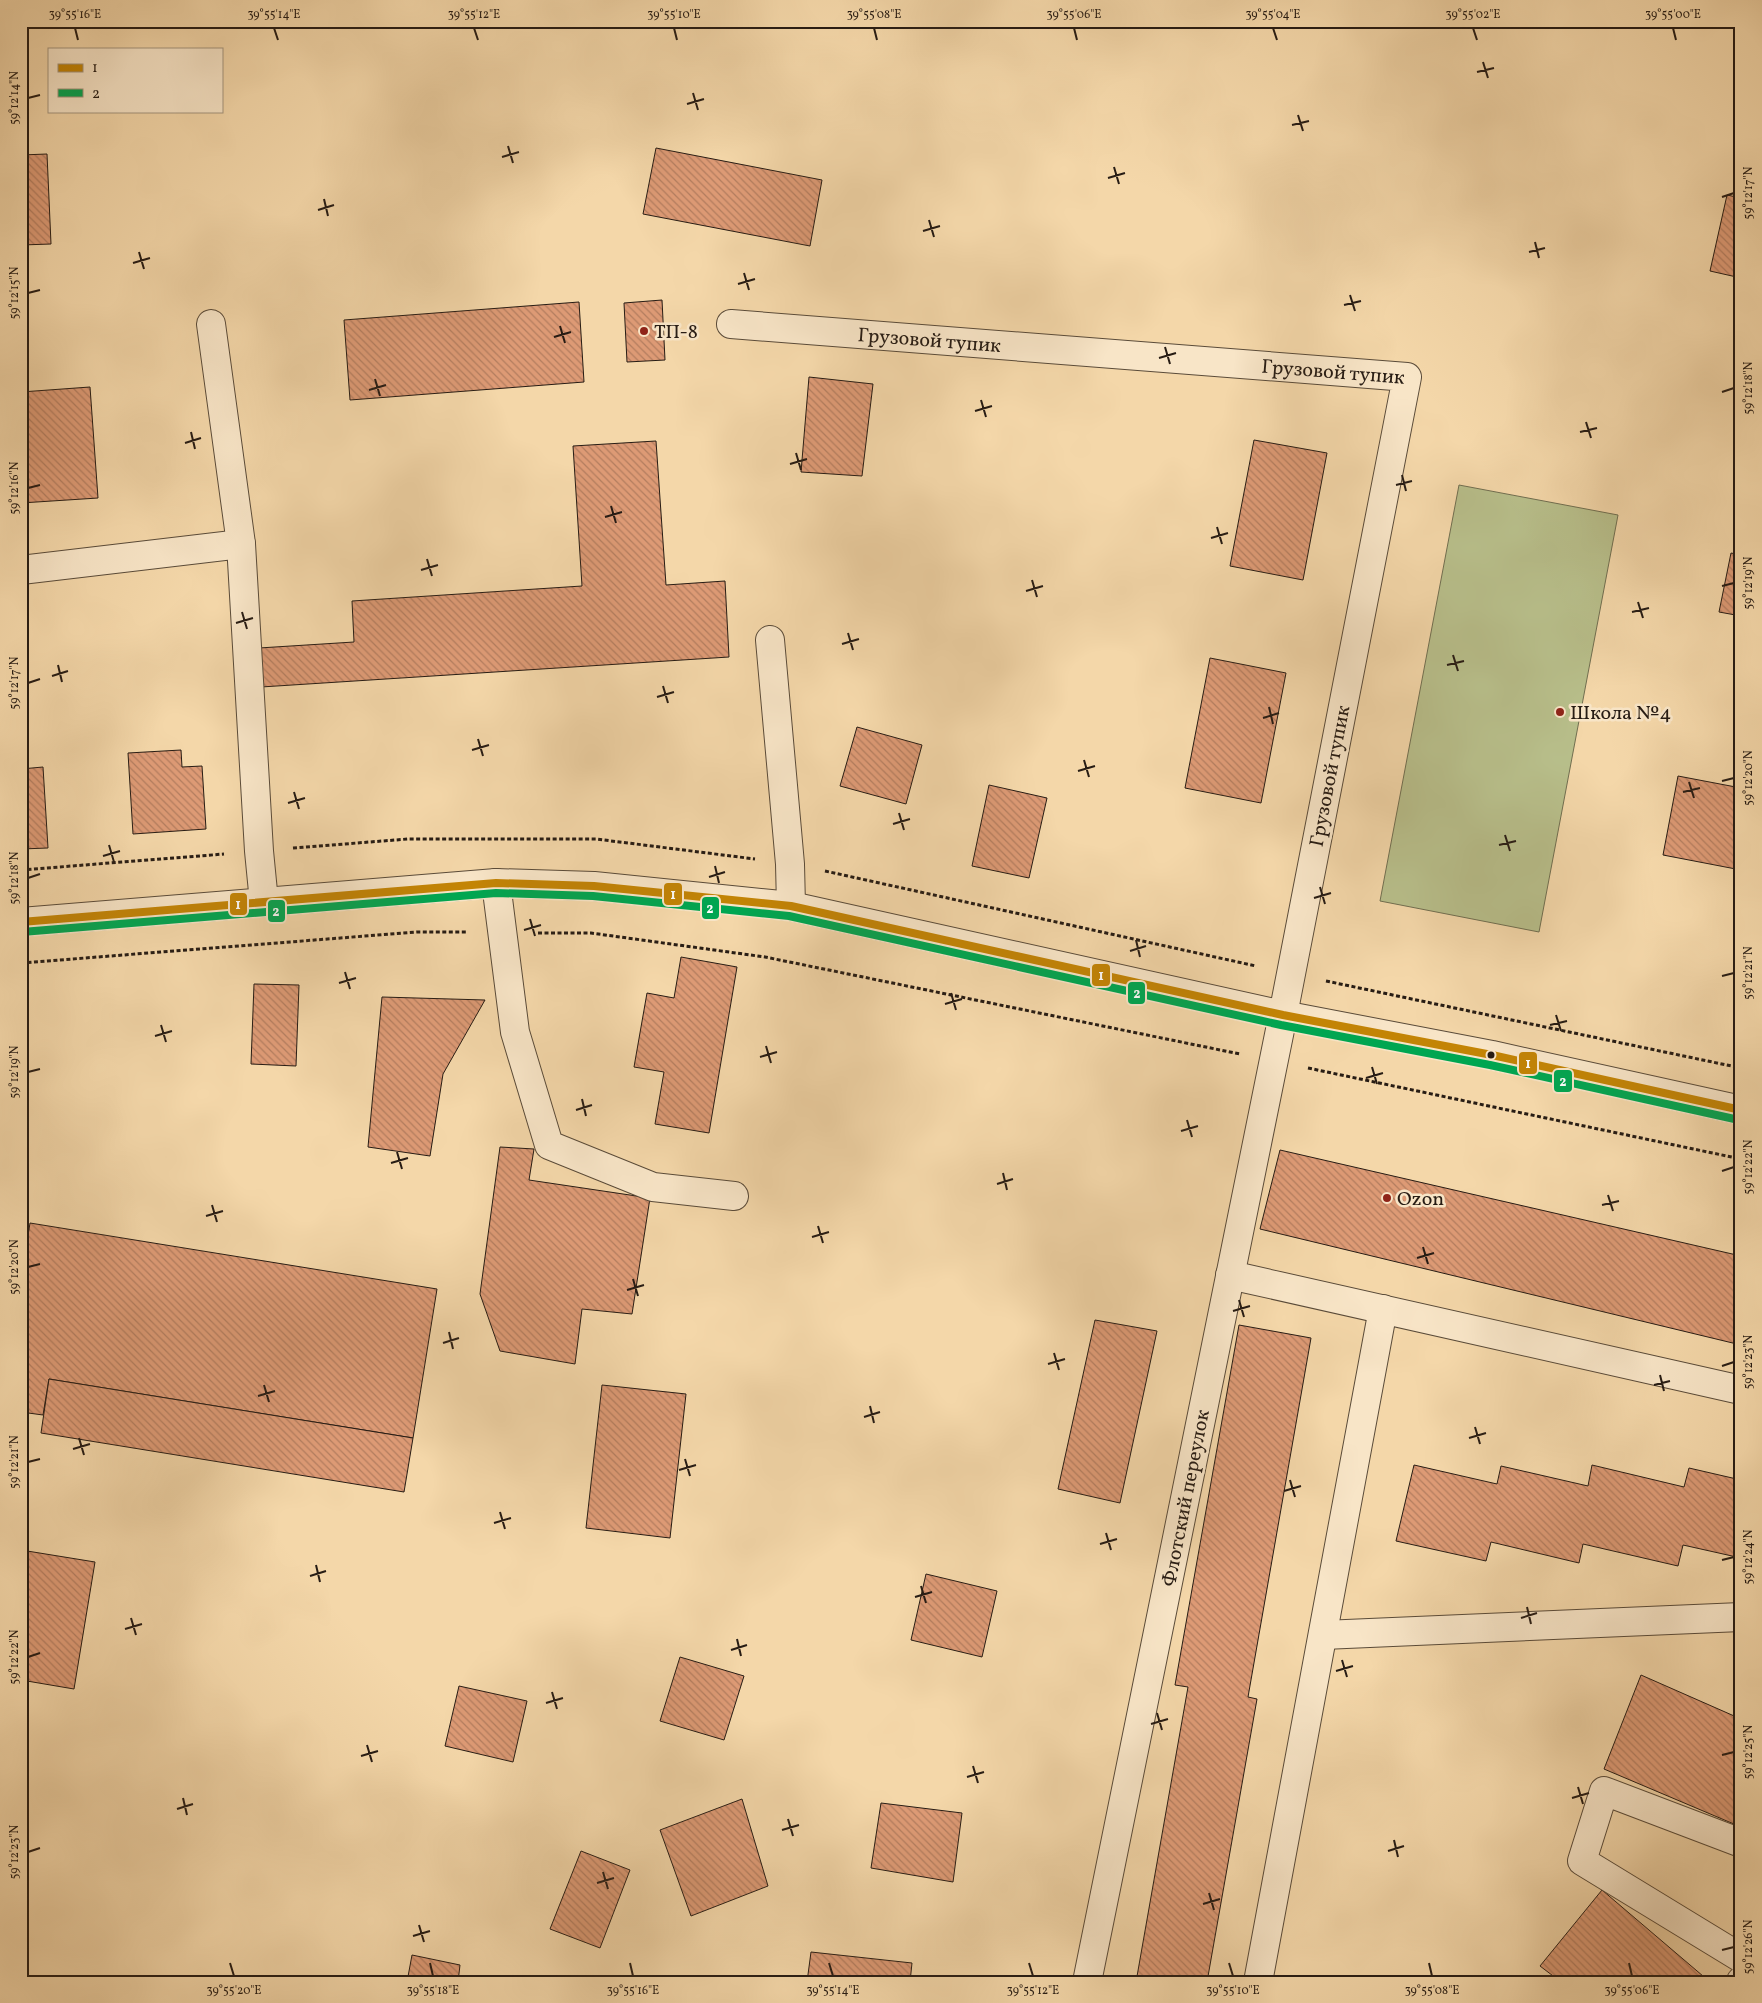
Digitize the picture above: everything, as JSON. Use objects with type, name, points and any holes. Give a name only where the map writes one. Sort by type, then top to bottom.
[{"type":"street","points":[[211,324],[241,544],[259,851],[264,902]]},
{"type":"street","name":"Грузовой тупик","points":[[731,324],[1407,377],[1283,1015]]},
{"type":"street","points":[[21,570],[241,544]]},
{"type":"street","points":[[770,640],[790,864],[791,906]]},
{"type":"street","points":[[21,922],[496,883],[594,886],[791,906],[1283,1015],[1492,1055],[1741,1110]]},
{"type":"street","points":[[496,883],[515,1032],[549,1145],[653,1187],[734,1196]]},
{"type":"street","name":"Флотский переулок","points":[[1087,1982],[1283,1015]]},
{"type":"street","points":[[1230,1275],[1741,1390]]},
{"type":"street","points":[[1258,1982],[1383,1309]]},
{"type":"street","points":[[1322,1635],[1741,1617]]},
{"type":"street","points":[[1741,1843],[1604,1791],[1582,1861],[1741,1958]]},
{"type":"path","points":[[21,963],[416,932],[591,933],[765,957],[1741,1159]]},
{"type":"green space","points":[[1459,485],[1618,515],[1539,932],[1380,901]]},
{"type":"building","points":[[656,148],[822,180],[810,246],[643,214]]},
{"type":"building","points":[[47,154],[51,244],[21,245],[21,155]]},
{"type":"building","points":[[1727,195],[1741,198],[1741,278],[1710,271]]},
{"type":"building","name":"ТП-8","points":[[662,300],[665,360],[627,362],[624,303]]},
{"type":"building","points":[[579,302],[584,382],[350,400],[344,320]]},
{"type":"building","points":[[809,377],[873,384],[862,476],[801,472]]},
{"type":"building","points":[[90,387],[98,498],[21,503],[21,392]]},
{"type":"building","points":[[1254,440],[1327,453],[1303,580],[1230,566]]},
{"type":"building","points":[[656,441],[666,585],[725,581],[729,657],[261,687],[259,648],[354,642],[352,601],[582,586],[573,446]]},
{"type":"building","points":[[1731,553],[1741,555],[1741,616],[1719,612]]},
{"type":"building","points":[[1210,658],[1286,673],[1261,803],[1185,788]]},
{"type":"building","points":[[857,727],[922,745],[906,804],[840,786]]},
{"type":"building","points":[[181,750],[182,767],[202,766],[206,829],[133,834],[128,753]]},
{"type":"building","points":[[43,767],[48,848],[21,849],[21,769]]},
{"type":"building","points":[[1678,776],[1741,788],[1741,870],[1663,855]]},
{"type":"building","points":[[989,785],[1047,798],[1029,878],[972,866]]},
{"type":"building","points":[[681,957],[737,967],[709,1133],[655,1124],[664,1072],[634,1067],[647,993],[674,998]]},
{"type":"building","points":[[254,984],[299,985],[296,1066],[251,1064]]},
{"type":"building","points":[[382,997],[485,1000],[443,1074],[430,1156],[368,1147]]},
{"type":"building","points":[[500,1147],[534,1149],[529,1180],[650,1198],[632,1314],[582,1309],[575,1364],[500,1351],[480,1294]]},
{"type":"building","points":[[1280,1150],[1741,1256],[1741,1345],[1260,1229]]},
{"type":"building","points":[[30,1223],[437,1289],[413,1438],[49,1379],[43,1415],[21,1412],[21,1280]]},
{"type":"building","points":[[1095,1320],[1157,1331],[1120,1503],[1058,1489]]},
{"type":"building","points":[[1239,1325],[1311,1338],[1248,1697],[1257,1699],[1207,1982],[1136,1982],[1188,1687],[1175,1685]]},
{"type":"building","points":[[49,1379],[413,1438],[404,1492],[41,1433]]},
{"type":"building","points":[[602,1385],[686,1394],[670,1538],[586,1528]]},
{"type":"building","points":[[1414,1465],[1497,1484],[1501,1466],[1588,1486],[1592,1465],[1684,1487],[1689,1468],[1741,1480],[1741,1558],[1683,1545],[1678,1566],[1583,1544],[1579,1563],[1491,1542],[1486,1561],[1396,1541]]},
{"type":"building","points":[[21,1550],[95,1562],[74,1689],[21,1680]]},
{"type":"building","points":[[926,1574],[997,1591],[982,1657],[911,1640]]},
{"type":"building","points":[[680,1657],[744,1676],[724,1740],[660,1721]]},
{"type":"building","points":[[1641,1675],[1741,1719],[1741,1827],[1604,1769]]},
{"type":"building","points":[[459,1686],[527,1701],[513,1762],[445,1746]]},
{"type":"building","points":[[742,1799],[768,1886],[691,1916],[660,1830]]},
{"type":"building","points":[[881,1803],[962,1813],[953,1882],[871,1868]]},
{"type":"building","points":[[581,1851],[630,1870],[600,1948],[550,1929]]},
{"type":"building","points":[[1602,1890],[1710,1982],[1561,1982],[1540,1966]]},
{"type":"building","points":[[811,1952],[912,1963],[910,1982],[807,1982]]},
{"type":"building","points":[[412,1955],[460,1965],[458,1982],[407,1982]]},
{"type":"transit line","name":"1","points":[[21,922],[496,883],[594,886],[791,906],[1283,1015],[1492,1055],[1741,1110]]},
{"type":"transit line","name":"2","points":[[22,932],[496,893],[593,896],[789,916],[1281,1025],[1490,1065],[1739,1120]]},
{"type":"place","name":"ТП-8","points":[[644,331]]},
{"type":"place","name":"Школа №4","points":[[1560,712]]},
{"type":"place","name":"Ozon","points":[[1387,1198]]}]
